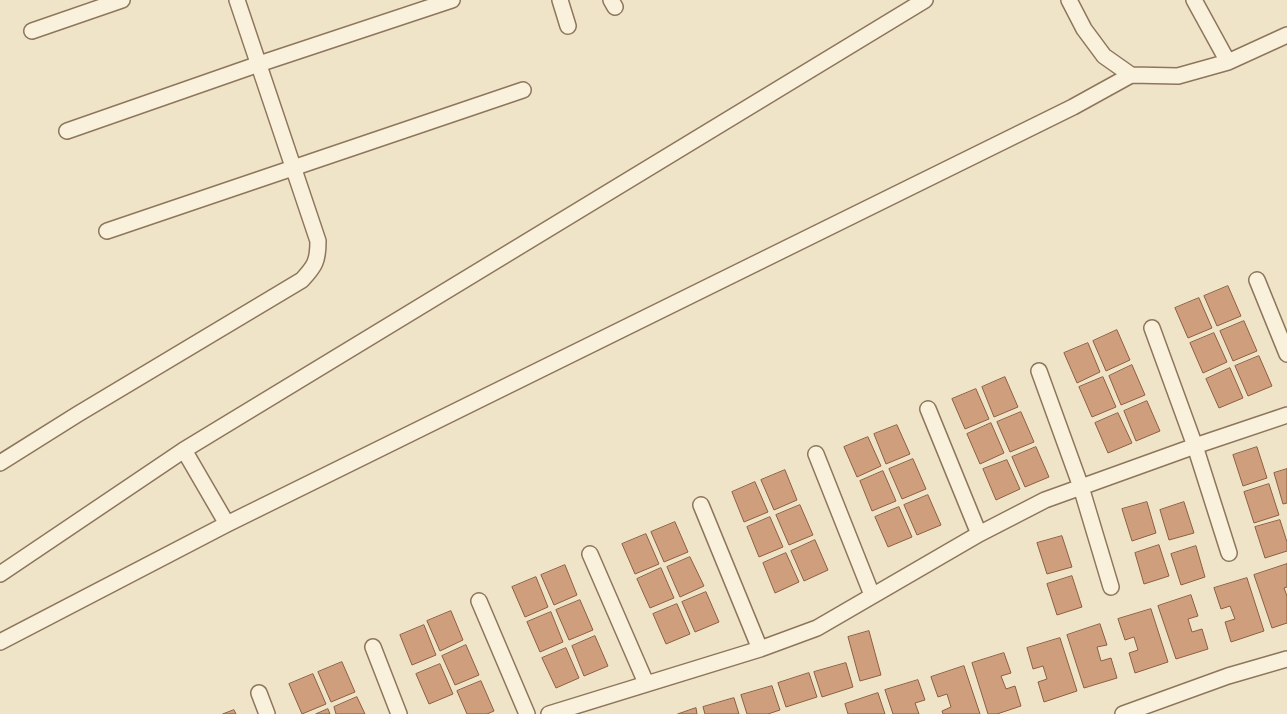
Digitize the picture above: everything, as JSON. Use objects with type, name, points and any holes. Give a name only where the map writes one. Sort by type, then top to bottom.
[{"type":"street","points":[[32,31],[122,0]]},
{"type":"street","points":[[0,463],[302,280],[314,267],[318,254],[318,241],[237,0]]},
{"type":"street","points":[[67,131],[259,64],[452,0]]},
{"type":"street","points":[[560,0],[568,26]]},
{"type":"street","points":[[0,574],[184,450],[925,0]]},
{"type":"street","points":[[1069,0],[1084,29],[1104,56],[1131,75]]},
{"type":"street","points":[[1194,0],[1228,62]]},
{"type":"street","points":[[0,642],[227,524],[1064,112],[1131,75],[1178,76],[1228,62],[1287,35]]},
{"type":"street","points":[[108,231],[523,90]]},
{"type":"street","points":[[1257,280],[1287,354]]},
{"type":"street","points":[[1152,328],[1195,446],[1229,552]]},
{"type":"street","points":[[1039,371],[1081,487],[1111,587]]},
{"type":"street","points":[[928,409],[979,534]]},
{"type":"street","points":[[549,714],[760,649],[817,628],[979,534],[1045,500],[1195,446],[1287,416]]},
{"type":"street","points":[[184,450],[227,524]]},
{"type":"street","points":[[816,454],[872,595]]},
{"type":"street","points":[[701,505],[760,649]]},
{"type":"street","points":[[590,554],[646,683]]},
{"type":"street","points":[[479,601],[527,714]]},
{"type":"street","points":[[374,647],[399,714]]},
{"type":"street","points":[[1123,714],[1228,676],[1287,659]]},
{"type":"street","points":[[259,693],[267,714]]},
{"type":"building","points":[[1228,286],[1241,316],[1217,326],[1204,296]]},
{"type":"building","points":[[1199,298],[1212,328],[1188,338],[1175,308]]},
{"type":"building","points":[[1244,321],[1257,351],[1233,361],[1220,331]]},
{"type":"building","points":[[1117,330],[1130,360],[1106,371],[1093,341]]},
{"type":"building","points":[[1214,333],[1227,362],[1203,373],[1190,343]]},
{"type":"building","points":[[1088,343],[1100,372],[1077,383],[1064,353]]},
{"type":"building","points":[[1259,356],[1272,386],[1248,396],[1235,366]]},
{"type":"building","points":[[1132,365],[1145,395],[1121,405],[1109,376]]},
{"type":"building","points":[[1230,368],[1243,398],[1219,408],[1206,379]]},
{"type":"building","points":[[1005,377],[1018,407],[994,417],[982,387]]},
{"type":"building","points":[[1103,377],[1116,407],[1092,417],[1079,387]]},
{"type":"building","points":[[976,389],[989,419],[965,429],[952,399]]},
{"type":"building","points":[[1147,401],[1160,431],[1136,441],[1124,411]]},
{"type":"building","points":[[1021,412],[1034,442],[1010,452],[997,422]]},
{"type":"building","points":[[1118,413],[1132,443],[1108,453],[1095,423]]},
{"type":"building","points":[[991,423],[1004,453],[980,464],[967,434]]},
{"type":"building","points":[[897,425],[910,454],[886,464],[874,434]]},
{"type":"building","points":[[868,437],[881,466],[857,477],[844,447]]},
{"type":"building","points":[[1036,447],[1049,477],[1025,487],[1012,457]]},
{"type":"building","points":[[1257,447],[1267,478],[1243,486],[1233,455]]},
{"type":"building","points":[[913,459],[926,489],[902,499],[889,469]]},
{"type":"building","points":[[1007,460],[1020,489],[996,500],[983,469]]},
{"type":"building","points":[[1287,469],[1287,503],[1283,504],[1274,473]]},
{"type":"building","points":[[785,470],[797,500],[774,510],[761,480]]},
{"type":"building","points":[[883,471],[896,501],[872,511],[860,481]]},
{"type":"building","points":[[755,482],[768,512],[744,522],[732,492]]},
{"type":"building","points":[[1269,484],[1279,515],[1254,523],[1244,492]]},
{"type":"building","points":[[928,495],[941,525],[917,535],[904,505]]},
{"type":"building","points":[[1147,502],[1156,533],[1132,541],[1122,509]]},
{"type":"building","points":[[1184,502],[1194,533],[1169,540],[1160,510]]},
{"type":"building","points":[[800,505],[813,535],[789,545],[776,515]]},
{"type":"building","points":[[899,507],[912,537],[888,547],[875,517]]},
{"type":"building","points":[[770,517],[783,547],[759,557],[747,527]]},
{"type":"building","points":[[1280,520],[1287,542],[1287,551],[1265,558],[1255,527]]},
{"type":"building","points":[[675,522],[688,552],[664,562],[651,532]]},
{"type":"building","points":[[646,534],[659,564],[635,574],[622,544]]},
{"type":"building","points":[[1062,536],[1072,567],[1047,574],[1037,543]]},
{"type":"building","points":[[815,540],[828,570],[804,581],[791,551]]},
{"type":"building","points":[[1159,545],[1169,576],[1144,584],[1135,553]]},
{"type":"building","points":[[1196,546],[1205,577],[1181,585],[1171,554]]},
{"type":"building","points":[[786,553],[799,582],[775,593],[763,563]]},
{"type":"building","points":[[690,557],[704,586],[680,597],[667,567]]},
{"type":"building","points":[[1287,564],[1287,587],[1284,588],[1287,596],[1287,623],[1272,628],[1254,575]]},
{"type":"building","points":[[565,565],[577,595],[554,605],[541,575]]},
{"type":"building","points":[[661,568],[674,598],[650,608],[637,579]]},
{"type":"building","points":[[1072,576],[1082,607],[1057,615],[1047,584]]},
{"type":"building","points":[[536,577],[548,607],[525,617],[512,587]]},
{"type":"building","points":[[1247,578],[1264,631],[1231,642],[1225,622],[1235,619],[1230,606],[1221,609],[1214,588]]},
{"type":"building","points":[[706,592],[719,622],[695,632],[682,602]]},
{"type":"building","points":[[1191,595],[1198,616],[1188,619],[1192,632],[1202,629],[1208,649],[1176,659],[1158,606]]},
{"type":"building","points":[[580,600],[593,630],[569,640],[556,610]]},
{"type":"building","points":[[677,604],[690,634],[666,644],[653,614]]},
{"type":"building","points":[[1151,609],[1168,662],[1135,673],[1129,653],[1138,650],[1134,637],[1125,640],[1118,619]]},
{"type":"building","points":[[451,611],[463,640],[440,651],[427,621]]},
{"type":"building","points":[[551,612],[563,642],[540,652],[527,622]]},
{"type":"building","points":[[1100,624],[1107,645],[1097,647],[1101,661],[1111,658],[1117,678],[1084,688],[1067,635]]},
{"type":"building","points":[[424,625],[436,655],[412,665],[400,635]]},
{"type":"building","points":[[869,631],[881,675],[860,681],[848,637]]},
{"type":"building","points":[[595,636],[608,666],[584,676],[572,646]]},
{"type":"building","points":[[1060,638],[1077,691],[1044,702],[1038,682],[1047,679],[1043,666],[1033,669],[1027,648]]},
{"type":"building","points":[[466,645],[479,675],[455,685],[442,656]]},
{"type":"building","points":[[566,648],[579,678],[556,688],[542,658]]},
{"type":"building","points":[[1004,653],[1011,673],[1001,676],[1006,689],[1015,686],[1021,706],[997,714],[988,714],[972,663]]},
{"type":"building","points":[[342,662],[355,692],[331,702],[318,672]]},
{"type":"building","points":[[846,663],[853,687],[822,697],[814,672]]},
{"type":"building","points":[[440,664],[453,694],[429,704],[416,674]]},
{"type":"building","points":[[964,666],[980,714],[943,714],[942,711],[951,707],[947,694],[938,697],[931,677]]},
{"type":"building","points":[[809,673],[817,697],[786,707],[778,683]]},
{"type":"building","points":[[313,674],[326,704],[302,714],[289,684]]},
{"type":"building","points":[[918,680],[925,700],[915,703],[919,714],[893,714],[885,690]]},
{"type":"building","points":[[481,681],[494,711],[487,714],[467,714],[457,691]]},
{"type":"building","points":[[772,686],[780,710],[768,714],[747,714],[741,695]]},
{"type":"building","points":[[878,693],[885,714],[848,714],[845,704]]},
{"type":"building","points":[[357,697],[365,714],[336,714],[334,707]]},
{"type":"building","points":[[734,698],[739,714],[705,714],[703,707]]},
{"type":"building","points":[[696,708],[697,714],[678,714]]},
{"type":"building","points":[[328,709],[330,714],[316,714]]},
{"type":"building","points":[[234,710],[236,714],[223,714]]}]
